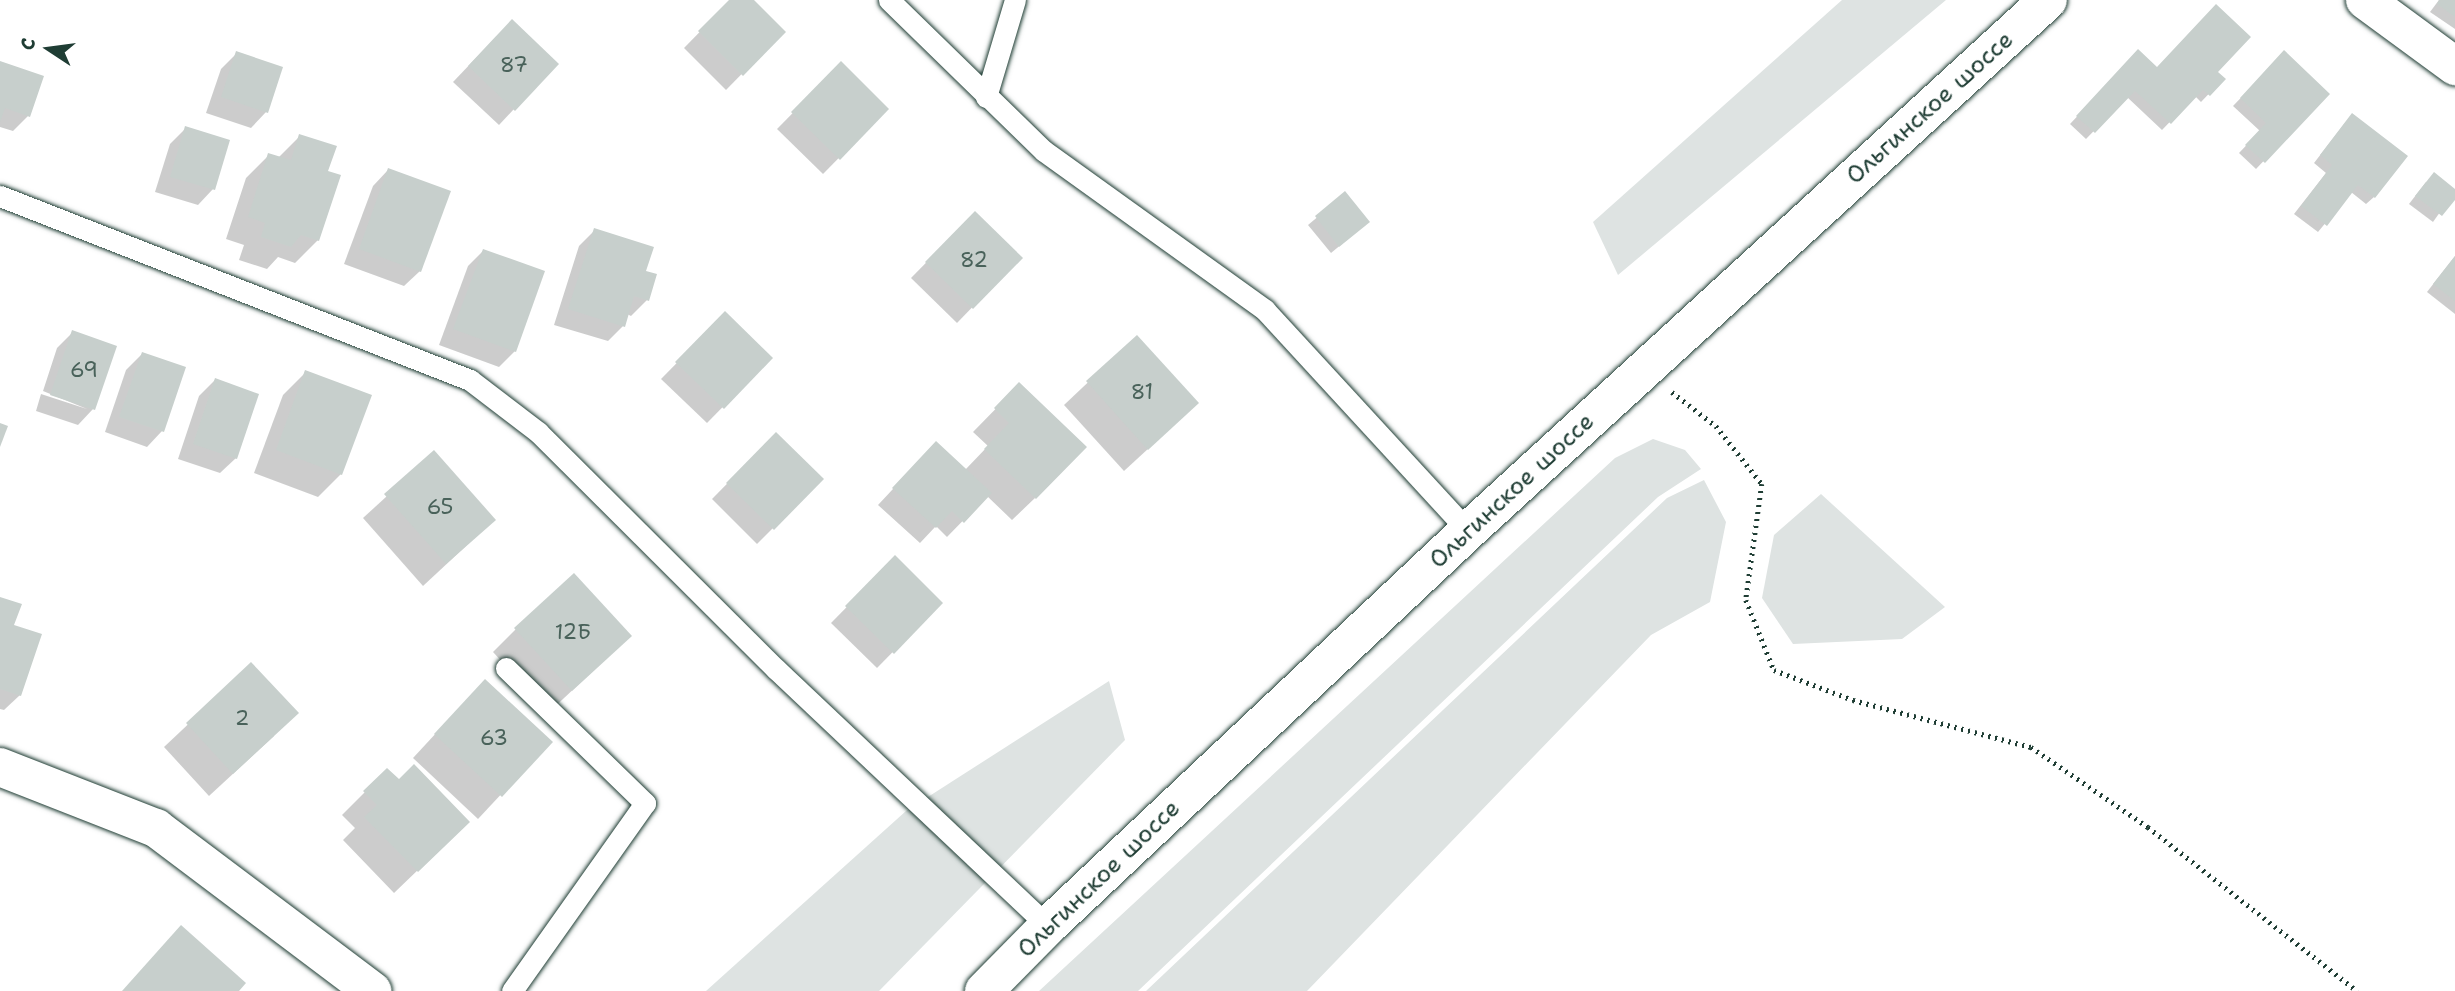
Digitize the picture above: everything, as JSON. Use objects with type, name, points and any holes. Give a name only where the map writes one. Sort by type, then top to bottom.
[{"type":"main road","name":"Ольгинское шоссе","points":[[984,991],[1048,926],[1468,531],[2048,0]]},
{"type":"main road","points":[[2365,0],[2455,66]]},
{"type":"main road","points":[[0,767],[156,828],[372,991]]},
{"type":"lane","points":[[889,0],[1044,151],[1265,310],[1468,531]]},
{"type":"lane","points":[[986,97],[1015,0]]},
{"type":"lane","points":[[0,196],[470,380],[538,432],[776,669],[1048,926]]},
{"type":"lane","points":[[506,668],[645,803],[512,991]]},
{"type":"path","points":[[1644,370],[1716,426],[1762,484],[1746,600],[1774,670],[1853,700],[2031,747],[2148,827],[2357,991]]},
{"type":"shaded area","points":[[1842,0],[1946,0],[1618,275],[1593,222]]},
{"type":"shaded area","points":[[1653,439],[1685,450],[1701,469],[1658,497],[1138,991],[1039,991],[1615,458]]},
{"type":"shaded area","points":[[1704,480],[1726,522],[1710,602],[1651,635],[1307,991],[1146,991],[1667,498]]},
{"type":"shaded area","points":[[1821,494],[1945,607],[1902,639],[1793,644],[1762,598],[1774,535]]},
{"type":"shaded area","points":[[1109,681],[1125,740],[879,991],[706,991],[906,811]]},
{"type":"building","points":[[729,0],[754,0],[786,32],[743,76],[698,31]]},
{"type":"building","points":[[2439,0],[2455,0],[2455,17],[2437,4]]},
{"type":"building","points":[[2216,4],[2251,37],[2218,72],[2226,79],[2210,96],[2203,90],[2171,124],[2135,91],[2095,133],[2076,116],[2138,49],[2157,67]]},
{"type":"building","points":[[512,19],[559,64],[515,111],[468,66]]},
{"type":"building","points":[[2284,50],[2330,94],[2265,163],[2245,145],[2266,123],[2240,98]]},
{"type":"building","points":[[236,51],[283,67],[268,113],[221,97]]},
{"type":"building","points":[[0,61],[44,76],[30,117],[5,108],[0,122]]},
{"type":"building","points":[[841,61],[889,109],[840,160],[791,112]]},
{"type":"building","points":[[2352,113],[2408,156],[2375,198],[2358,185],[2327,226],[2301,206],[2332,165],[2320,155]]},
{"type":"building","points":[[185,126],[230,140],[215,190],[170,177]]},
{"type":"building","points":[[299,134],[337,146],[328,171],[341,175],[319,241],[301,235],[291,247],[261,237],[265,223],[248,217],[268,153],[291,160]]},
{"type":"building","points":[[388,168],[451,191],[421,272],[359,249]]},
{"type":"building","points":[[2434,172],[2455,189],[2455,200],[2442,216],[2415,196]]},
{"type":"building","points":[[1345,191],[1370,222],[1339,247],[1315,216]]},
{"type":"building","points":[[975,211],[1023,258],[973,309],[925,262]]},
{"type":"building","points":[[594,228],[654,247],[646,271],[657,274],[649,301],[634,296],[625,327],[568,309]]},
{"type":"building","points":[[483,249],[545,271],[516,352],[453,329]]},
{"type":"building","points":[[2455,256],[2455,301],[2433,284]]},
{"type":"building","points":[[725,311],[773,358],[724,409],[675,362]]},
{"type":"building","points":[[72,330],[117,346],[95,410],[50,395]]},
{"type":"building","points":[[1137,335],[1199,403],[1148,450],[1086,381]]},
{"type":"building","points":[[142,352],[186,367],[164,432],[119,417]]},
{"type":"building","points":[[305,370],[372,395],[342,475],[276,450]]},
{"type":"building","points":[[215,378],[259,394],[237,459],[193,444]]},
{"type":"building","points":[[1019,382],[1087,447],[1036,499],[984,449],[1009,423],[994,408]]},
{"type":"building","points":[[0,423],[8,426],[0,447]]},
{"type":"building","points":[[776,432],[824,479],[774,530],[726,483]]},
{"type":"building","points":[[936,441],[992,493],[964,523],[952,511],[936,528],[892,488]]},
{"type":"building","points":[[434,450],[496,520],[446,564],[384,494]]},
{"type":"building","points":[[895,555],[943,603],[894,654],[845,606]]},
{"type":"building","points":[[574,573],[632,636],[572,691],[514,628]]},
{"type":"building","points":[[0,597],[22,604],[14,625],[42,634],[21,696],[0,689]]},
{"type":"building","points":[[251,662],[299,713],[233,774],[186,723]]},
{"type":"building","points":[[485,679],[553,742],[502,797],[434,734]]},
{"type":"building","points":[[414,764],[470,822],[418,872],[364,817],[377,805],[363,791],[387,768],[399,779]]},
{"type":"building","points":[[181,925],[246,983],[239,991],[122,991]]}]
